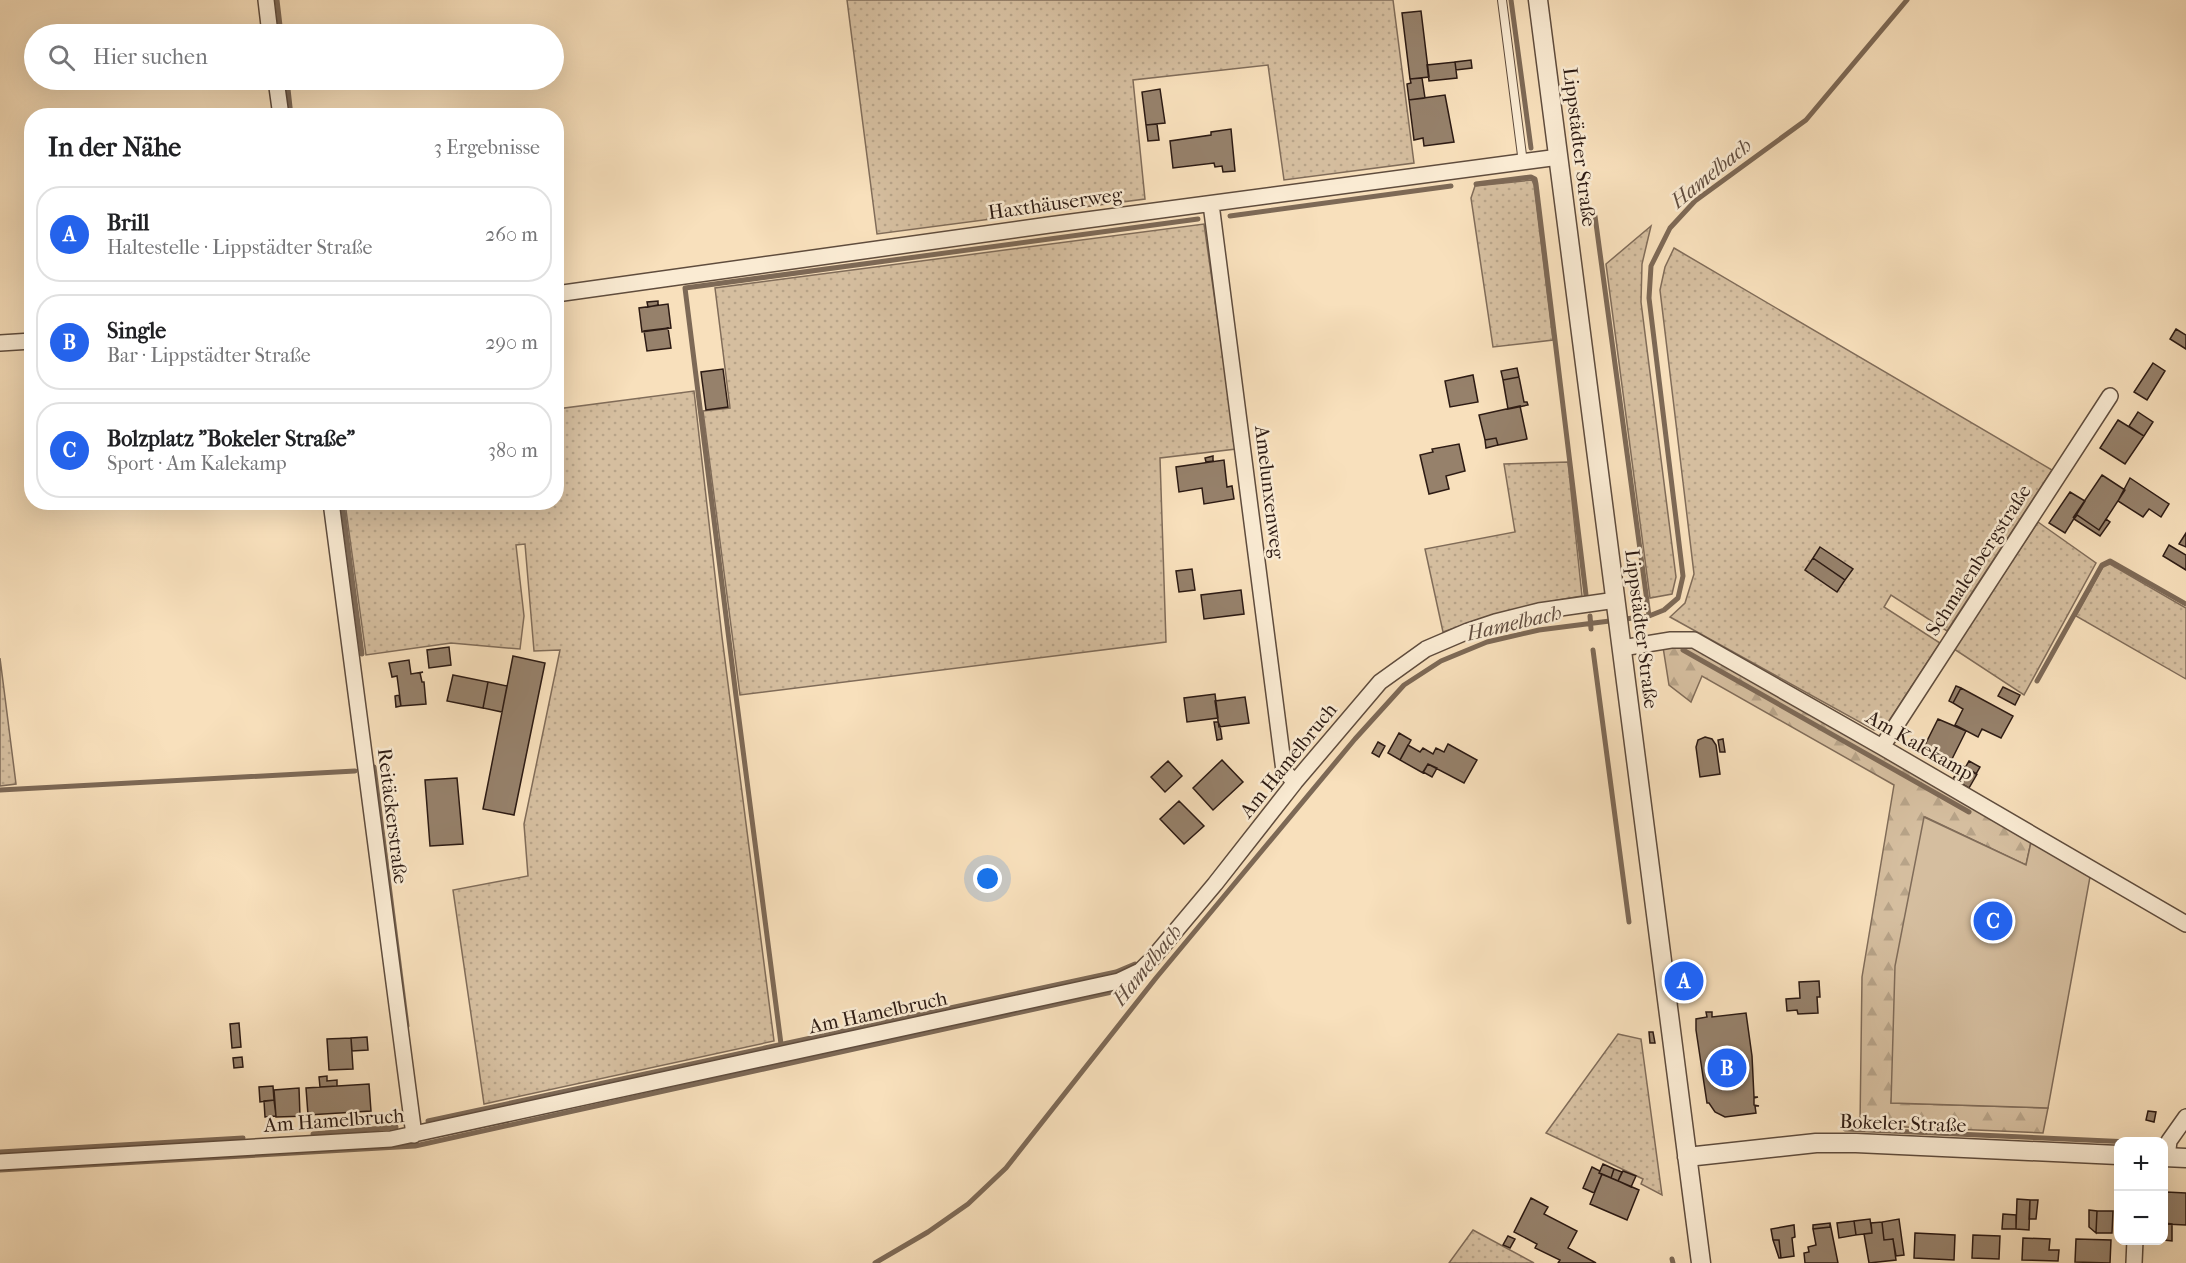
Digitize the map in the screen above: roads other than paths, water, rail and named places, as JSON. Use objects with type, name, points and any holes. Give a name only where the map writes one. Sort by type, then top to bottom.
[{"type":"street","points":[[266,0],[269,24]]},
{"type":"street","name":"Lippstädter Straße","points":[[1538,0],[1701,1263]]},
{"type":"street","points":[[277,90],[280,108]]},
{"type":"street","name":"Haxthäuserweg","points":[[564,293],[1559,158]]},
{"type":"street","name":"Amelunxenweg","points":[[1211,204],[1284,771],[1295,783]]},
{"type":"street","points":[[0,343],[24,342]]},
{"type":"street","name":"Schmalenbergstraße","points":[[1882,747],[2110,396]]},
{"type":"street","name":"Reitäckerstraße","points":[[332,510],[414,1135]]},
{"type":"street","name":"Am Hamelbruch","points":[[0,1162],[391,1139],[1119,981],[1140,971],[1152,959],[1380,682],[1426,649],[1495,622],[1539,611],[1616,603]]},
{"type":"street","name":"Am Kalekamp","points":[[1621,641],[1694,640],[2186,924]]},
{"type":"street","points":[[2168,1145],[2186,1117]]},
{"type":"street","name":"Bokeler Straße","points":[[1687,1157],[1816,1143],[2114,1155]]},
{"type":"street","points":[[2168,1157],[2186,1158]]},
{"type":"street","points":[[2134,1263],[2135,1245]]},
{"type":"lane","points":[[1502,0],[1523,163]]},
{"type":"waterway","points":[[277,0],[280,24]]},
{"type":"waterway","points":[[1511,0],[1531,148]]},
{"type":"waterway","name":"Hamelbach","points":[[875,1263],[928,1232],[968,1204],[1006,1168],[1156,978],[1355,739],[1404,685],[1441,661],[1487,642],[1539,630],[1649,616],[1664,610],[1678,598],[1683,576],[1649,298],[1651,266],[1670,228],[1695,201],[1806,120],[1907,0]]},
{"type":"waterway","points":[[288,90],[290,108]]},
{"type":"waterway","points":[[1476,184],[1531,177],[1535,179],[1586,595]]},
{"type":"waterway","points":[[1230,216],[1451,186]]},
{"type":"waterway","points":[[1595,216],[1649,616]]},
{"type":"waterway","points":[[781,1044],[685,288],[1198,219]]},
{"type":"waterway","points":[[343,510],[362,654]]},
{"type":"waterway","points":[[2037,681],[2102,565],[2110,561],[2186,604]]},
{"type":"waterway","name":"Hamelbach","points":[[1590,616],[1591,629]]},
{"type":"waterway","points":[[1593,650],[1629,922]]},
{"type":"waterway","points":[[1683,650],[1969,812]]},
{"type":"waterway","points":[[374,767],[407,1026]]},
{"type":"waterway","points":[[0,790],[355,771]]},
{"type":"waterway","points":[[428,1121],[1116,972],[1135,964]]},
{"type":"waterway","points":[[0,1170],[415,1146],[1121,990]]},
{"type":"waterway","points":[[313,1134],[396,1127]]},
{"type":"waterway","points":[[1845,1129],[2114,1141]]},
{"type":"waterway","points":[[0,1152],[243,1138]]},
{"type":"waterway","points":[[1672,1259],[1673,1263]]},
{"type":"place","name":"Bolzplatz \"Bokeler Straße\"","points":[[1993,921]]},
{"type":"place","name":"Brill","points":[[1684,981]]},
{"type":"place","name":"Single","points":[[1727,1068]]}]
